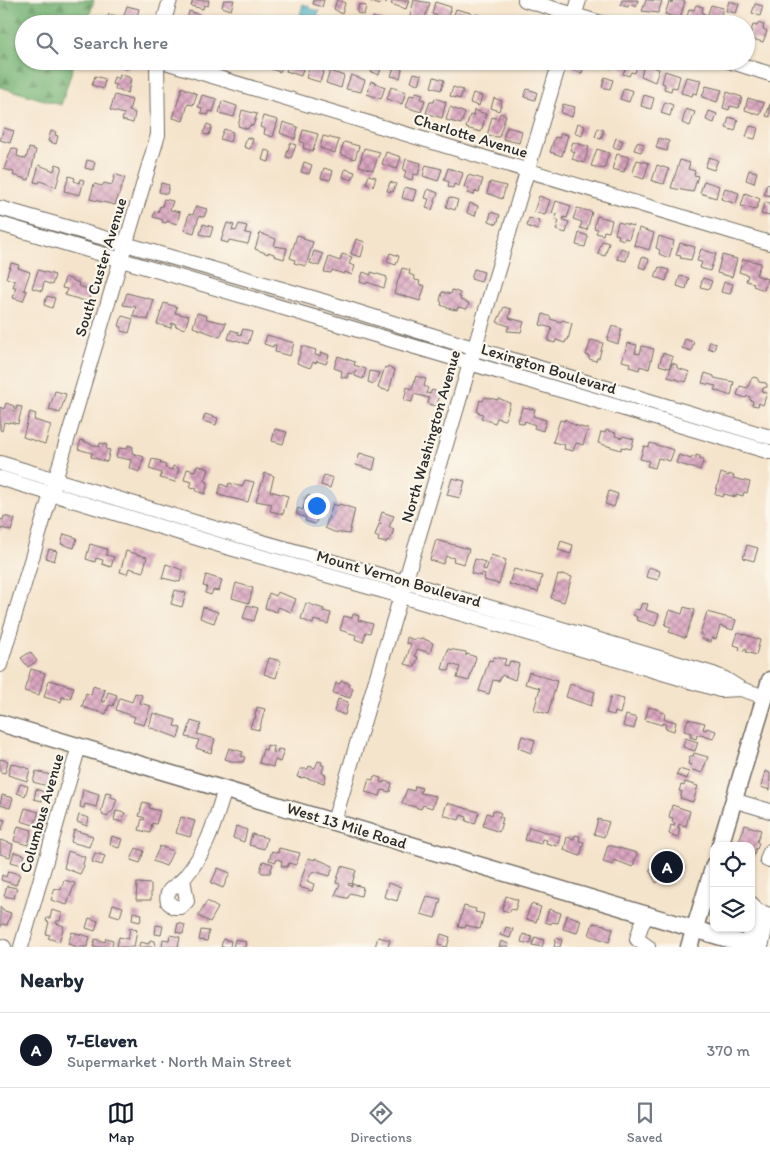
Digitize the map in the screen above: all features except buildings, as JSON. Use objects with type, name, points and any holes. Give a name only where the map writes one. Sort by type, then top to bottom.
[{"type":"main road","points":[[721,842],[770,680]]},
{"type":"main road","name":"West 13 Mile Road","points":[[0,723],[753,946]]},
{"type":"main road","points":[[689,947],[710,892]]},
{"type":"street","points":[[166,15],[170,0]]},
{"type":"street","points":[[525,0],[563,15]]},
{"type":"street","points":[[574,15],[579,0]]},
{"type":"street","points":[[755,69],[770,74]]},
{"type":"street","name":"South Custer Avenue","points":[[0,665],[158,135],[157,70]]},
{"type":"street","name":"Charlotte Avenue","points":[[192,70],[770,243]]},
{"type":"street","name":"North Washington Avenue","points":[[334,821],[557,70]]},
{"type":"street","name":"Lexington Boulevard","points":[[0,208],[313,298],[637,412],[770,452]]},
{"type":"street","name":"Lexington Boulevard","points":[[0,224],[308,315],[641,398],[770,436]]},
{"type":"street","points":[[308,315],[313,298]]},
{"type":"street","points":[[637,412],[641,398]]},
{"type":"street","name":"Mount Vernon Boulevard","points":[[0,464],[227,532],[403,590],[567,639],[710,687],[720,690],[741,689],[765,697]]},
{"type":"street","name":"Mount Vernon Boulevard","points":[[0,478],[223,546],[403,590]]},
{"type":"street","points":[[223,546],[227,532]]},
{"type":"street","name":"Columbus Avenue","points":[[21,947],[79,746]]},
{"type":"street","points":[[183,879],[200,856],[210,838],[225,789]]},
{"type":"street","points":[[733,800],[770,811]]},
{"type":"street","points":[[648,914],[641,926],[637,939],[648,947]]},
{"type":"street","points":[[753,932],[753,946]]},
{"type":"street","points":[[0,946],[4,947]]},
{"type":"green space","points":[[0,0],[94,0],[90,15],[15,15],[15,70],[72,70],[61,105],[0,87]]},
{"type":"water","points":[[303,4],[319,11],[318,15],[300,15]]},
{"type":"place","name":"7-Eleven","points":[[667,867]]}]
